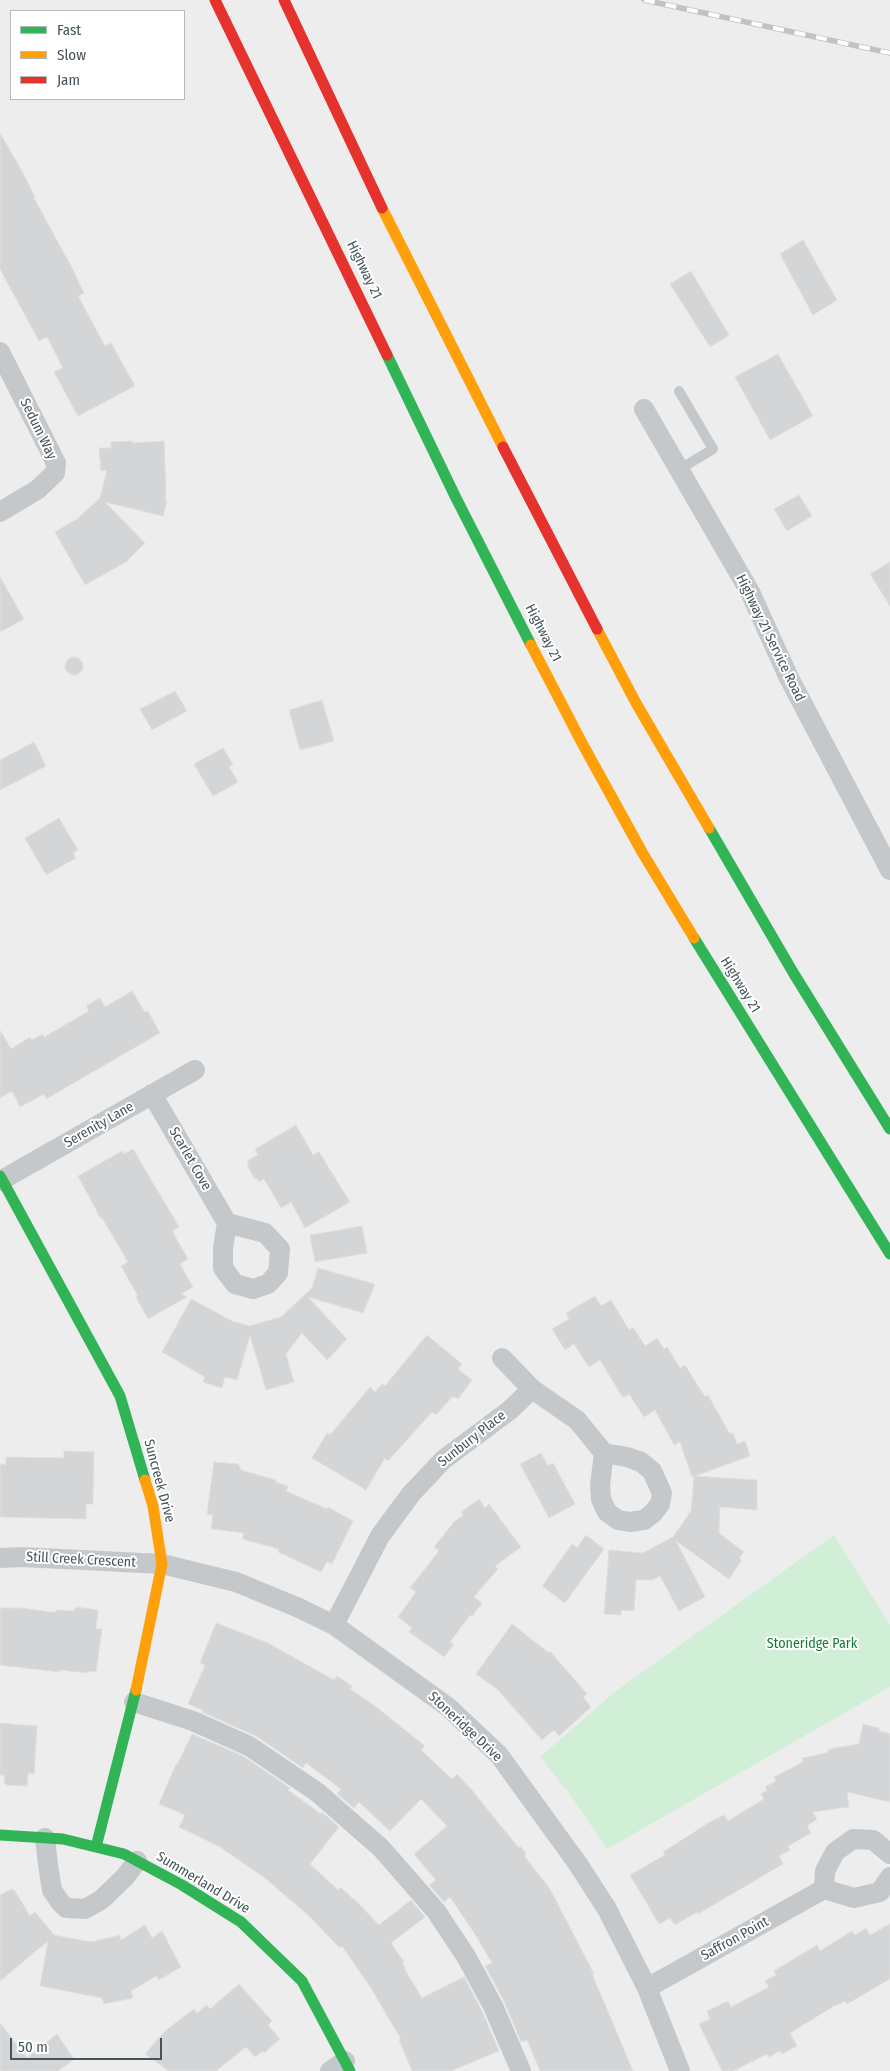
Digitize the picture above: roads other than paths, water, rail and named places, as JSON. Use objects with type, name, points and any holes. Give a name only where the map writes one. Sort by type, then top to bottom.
[{"type":"main road","name":"Highway 21","points":[[215,0],[456,498],[582,743],[642,852],[890,1254]]},
{"type":"main road","points":[[284,0],[388,221],[454,355],[636,704],[788,965],[890,1129]]},
{"type":"main road","name":"Suncreek Drive","points":[[1,1179],[120,1396],[153,1506],[162,1564],[134,1702],[96,1847]]},
{"type":"main road","name":"Summerland Drive","points":[[0,1836],[63,1839],[124,1854],[182,1885],[241,1922],[302,1981],[342,2068]]},
{"type":"street","name":"Sedum Way","points":[[0,352],[56,463],[54,472],[38,490],[0,512]]},
{"type":"street","name":"Highway 21 Service Road","points":[[644,409],[750,592],[789,678],[890,870]]},
{"type":"street","name":"Serenity Lane","points":[[1,1179],[195,1070]]},
{"type":"street","name":"Scarlet Cove","points":[[152,1094],[227,1223]]},
{"type":"street","points":[[502,1358],[532,1389],[577,1420],[604,1453]]},
{"type":"street","name":"Sunbury Place","points":[[334,1625],[380,1536],[410,1494],[443,1460],[510,1410],[532,1389]]},
{"type":"street","name":"Still Creek Crescent","points":[[0,1558],[22,1556],[162,1564]]},
{"type":"street","name":"Stoneridge Drive","points":[[162,1564],[236,1582],[299,1608],[334,1625],[448,1707],[499,1755],[578,1864],[606,1909],[647,1988],[680,2071]]},
{"type":"street","points":[[134,1702],[193,1721],[249,1746],[317,1792],[381,1848],[436,1911],[467,1958],[493,2006],[521,2071]]},
{"type":"street","name":"Summerland Drive","points":[[46,1838],[52,1890],[66,1908],[85,1909],[101,1900],[125,1877],[137,1861]]},
{"type":"street","points":[[890,1854],[873,1840],[853,1838],[835,1852],[825,1871],[824,1889],[854,1898],[880,1892],[890,1878]]},
{"type":"street","name":"Saffron Point","points":[[647,1988],[824,1889]]},
{"type":"lane","points":[[679,391],[713,449],[680,469]]},
{"type":"railway","points":[[644,0],[890,53]]},
{"type":"park label","name":"Stoneridge Park","points":[[812,1644]]}]
